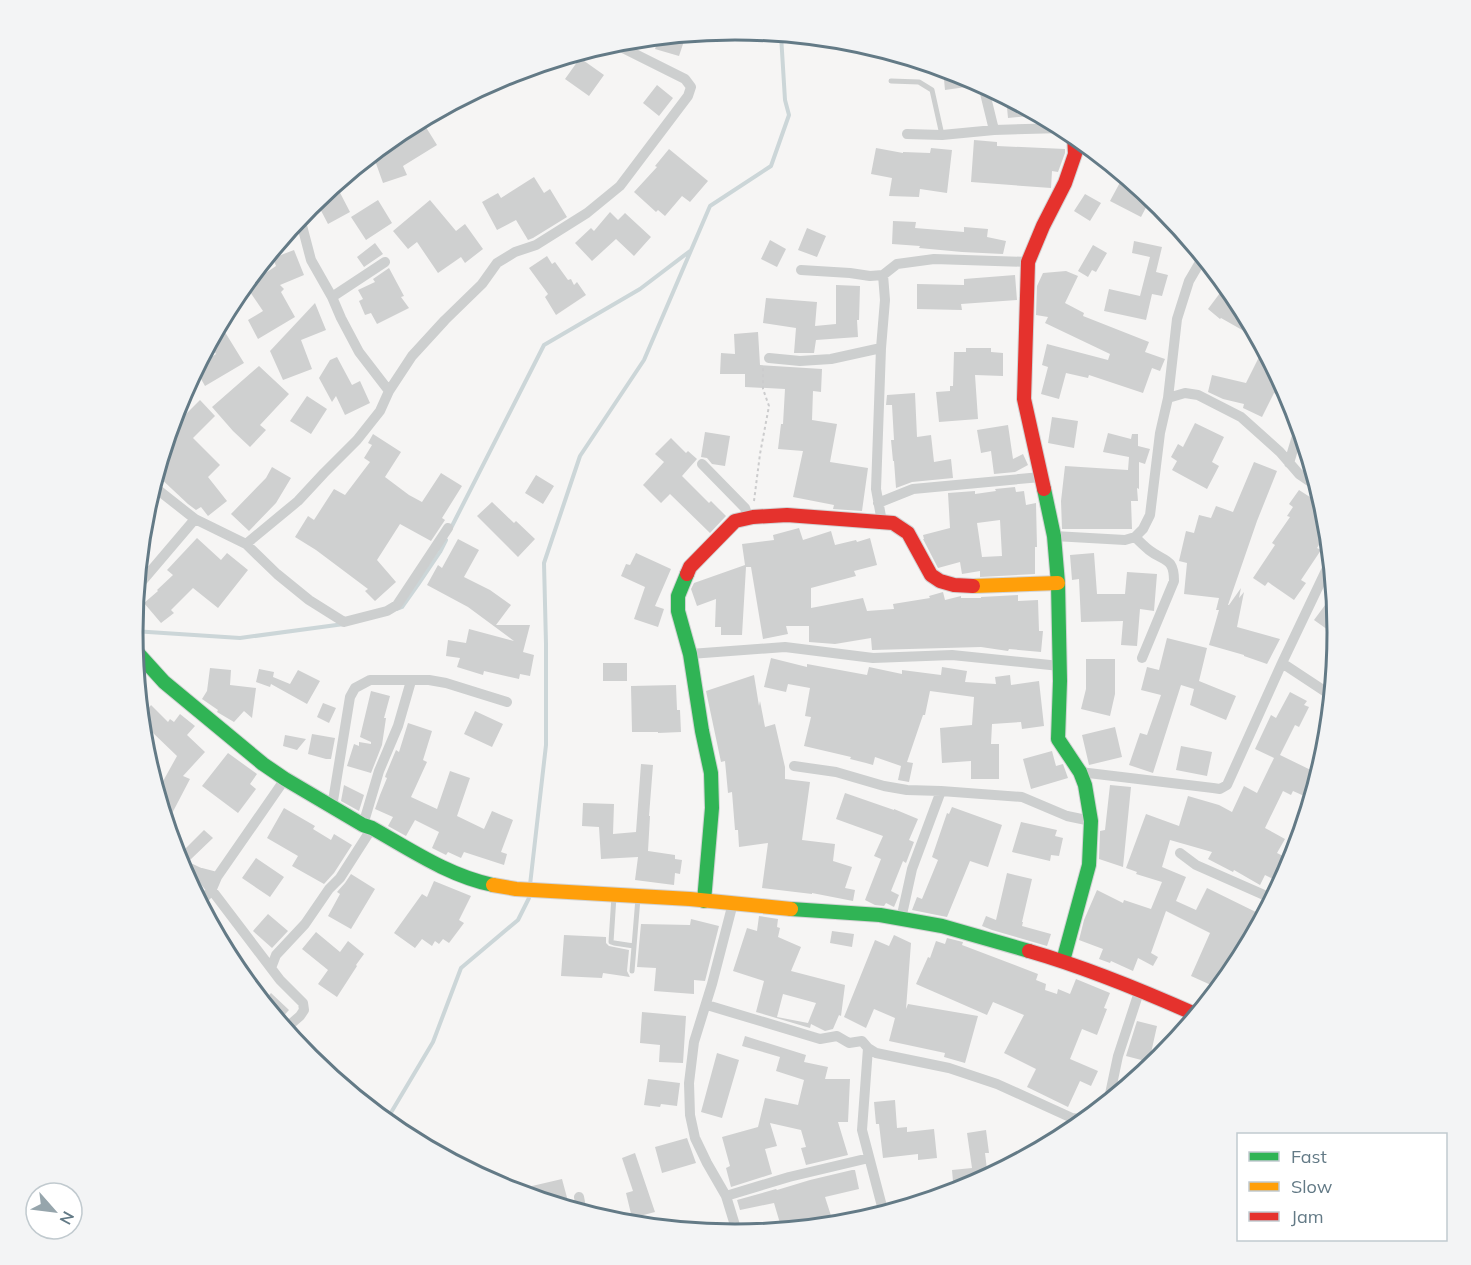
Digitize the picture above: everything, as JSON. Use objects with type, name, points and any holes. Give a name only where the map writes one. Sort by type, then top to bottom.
[{"type":"street","points":[[246,544],[298,501],[357,440],[380,411],[389,391],[412,356],[482,284],[497,263],[516,252],[537,245],[587,213],[620,186],[688,96],[691,87],[685,79],[628,51]]},
{"type":"street","points":[[986,97],[994,130]]},
{"type":"street","points":[[908,134],[942,135],[1046,129]]},
{"type":"street","points":[[1063,961],[1089,865],[1091,821],[1085,785],[1080,772],[1058,739],[1060,666],[1054,536],[1024,399],[1028,262],[1065,183],[1075,154],[1075,148]]},
{"type":"street","points":[[303,229],[311,260],[359,352],[389,391]]},
{"type":"street","points":[[801,270],[870,276],[883,275],[897,264],[934,259],[1028,262]]},
{"type":"street","points":[[332,297],[385,262]]},
{"type":"street","points":[[1054,536],[1125,540],[1135,537],[1143,529],[1150,515],[1160,433],[1168,398],[1177,319],[1189,281],[1199,264]]},
{"type":"street","points":[[882,522],[876,489],[885,300],[883,275]]},
{"type":"street","points":[[769,358],[800,361],[831,359],[881,348]]},
{"type":"street","points":[[1168,398],[1185,393],[1198,394],[1241,417],[1307,480]]},
{"type":"street","points":[[1289,463],[1296,441]]},
{"type":"street","points":[[702,464],[745,508],[751,518]]},
{"type":"street","points":[[878,503],[913,489],[1041,477]]},
{"type":"street","points":[[161,492],[195,519],[246,544],[277,574],[309,600],[344,622],[387,611],[397,605],[448,528]]},
{"type":"street","points":[[704,901],[712,808],[711,773],[690,654],[678,611],[678,596],[690,567],[735,521],[787,515],[893,523],[908,533],[931,575],[940,581],[954,585],[980,587],[1058,584]]},
{"type":"street","points":[[147,576],[195,519]]},
{"type":"street","points":[[1135,537],[1150,551],[1168,561],[1174,569],[1174,581],[1142,658]]},
{"type":"street","points":[[1080,772],[1220,789],[1227,785],[1324,575]]},
{"type":"street","points":[[690,654],[785,647],[873,658],[952,655],[1060,666]]},
{"type":"street","points":[[145,663],[263,764],[285,779],[426,859],[461,876],[516,889],[880,915],[942,926],[1063,961],[1140,989],[1190,1012]]},
{"type":"street","points":[[1282,663],[1324,691]]},
{"type":"street","points":[[332,807],[350,697],[355,688],[370,680],[429,680],[507,702]]},
{"type":"street","points":[[271,968],[276,955],[305,924],[329,889],[340,878],[368,827],[379,771],[398,726],[411,681]]},
{"type":"street","points":[[794,766],[836,772],[907,790],[1022,797],[1068,816],[1091,821]]},
{"type":"street","points":[[206,896],[285,779]]},
{"type":"street","points":[[901,919],[912,869],[941,791]]},
{"type":"street","points":[[1180,853],[1196,865],[1265,896]]},
{"type":"street","points":[[194,870],[217,877]]},
{"type":"street","points":[[198,872],[280,980],[303,1003],[304,1010],[291,1024]]},
{"type":"street","points":[[732,903],[706,1005],[694,1042],[689,1083],[690,1115],[695,1138],[726,1196],[735,1224]]},
{"type":"street","points":[[259,953],[276,955]]},
{"type":"street","points":[[1111,1090],[1118,1056],[1140,989]]},
{"type":"street","points":[[706,1005],[820,1039],[837,1036],[849,1043],[862,1041],[876,1053],[950,1068],[997,1084],[1073,1118]]},
{"type":"street","points":[[868,1048],[862,1130],[882,1206]]},
{"type":"street","points":[[726,1196],[789,1177],[869,1158]]},
{"type":"street","points":[[579,1197],[580,1203]]},
{"type":"lane","points":[[891,81],[919,82],[932,90],[942,135]]},
{"type":"lane","points":[[614,895],[611,942],[634,946]]},
{"type":"lane","points":[[632,971],[639,896]]},
{"type":"path","points":[[751,518],[769,406],[763,389],[763,368],[769,358]]},
{"type":"building","points":[[683,43],[679,56],[655,49],[656,46]]},
{"type":"building","points":[[584,61],[604,75],[589,96],[565,79],[577,63]]},
{"type":"building","points":[[944,79],[965,87],[945,90]]},
{"type":"building","points":[[657,85],[673,98],[659,116],[643,103]]},
{"type":"building","points":[[1007,107],[1025,116],[1008,118]]},
{"type":"building","points":[[427,128],[437,145],[403,166],[407,175],[383,183],[376,163]]},
{"type":"building","points":[[974,140],[997,142],[997,146],[1065,149],[1065,153],[1058,172],[1052,171],[1051,188],[971,182]]},
{"type":"building","points":[[876,148],[903,153],[930,153],[931,148],[952,150],[947,193],[920,189],[919,197],[889,196],[892,178],[871,174]]},
{"type":"building","points":[[669,149],[708,181],[690,202],[682,196],[665,216],[658,210],[656,212],[634,192],[657,167],[655,166]]},
{"type":"building","points":[[534,177],[544,193],[550,189],[567,217],[528,240],[516,220],[497,230],[482,202],[498,193],[501,198]]},
{"type":"building","points":[[1120,182],[1146,207],[1141,217],[1110,201]]},
{"type":"building","points":[[340,192],[350,212],[328,224],[321,210]]},
{"type":"building","points":[[1085,194],[1101,203],[1090,221],[1074,211]]},
{"type":"building","points":[[378,200],[392,223],[366,240],[351,217]]},
{"type":"building","points":[[430,200],[456,231],[465,224],[483,249],[465,263],[461,257],[438,273],[417,242],[408,249],[393,231]]},
{"type":"building","points":[[610,212],[618,220],[625,213],[651,237],[634,256],[616,239],[592,261],[575,243],[591,228],[594,231]]},
{"type":"building","points":[[893,221],[916,222],[915,228],[964,232],[964,227],[988,229],[987,237],[1006,241],[1003,254],[892,244]]},
{"type":"building","points":[[807,228],[826,236],[817,257],[798,250]]},
{"type":"building","points":[[770,240],[786,249],[777,267],[761,259]]},
{"type":"building","points":[[1134,241],[1162,247],[1156,272],[1168,275],[1162,296],[1152,294],[1146,320],[1104,311],[1109,289],[1140,296],[1150,257],[1132,253]]},
{"type":"building","points":[[375,243],[383,254],[364,267],[357,257]]},
{"type":"building","points":[[1093,245],[1107,253],[1096,272],[1092,270],[1088,277],[1078,271]]},
{"type":"building","points":[[294,250],[304,275],[280,285],[284,289],[281,292],[295,317],[258,339],[248,320],[263,311],[251,293],[265,273],[276,266],[274,262],[279,256]]},
{"type":"building","points":[[547,256],[552,264],[555,262],[568,280],[571,279],[574,285],[577,282],[586,295],[556,315],[545,297],[548,294],[529,268]]},
{"type":"building","points":[[389,268],[404,296],[401,297],[409,308],[377,324],[371,313],[365,315],[359,301],[363,299],[358,290],[375,282],[373,279]]},
{"type":"building","points":[[1066,271],[1078,276],[1065,303],[1084,313],[1083,316],[1149,342],[1145,352],[1165,359],[1160,371],[1152,368],[1143,393],[1089,375],[1088,378],[1066,373],[1059,399],[1041,394],[1048,367],[1042,365],[1047,344],[1108,360],[1110,354],[1045,323],[1048,317],[1036,315],[1037,286],[1043,273]]},
{"type":"building","points":[[1015,275],[1017,300],[961,304],[962,310],[917,309],[917,284],[964,285],[964,279]]},
{"type":"building","points":[[836,285],[860,286],[858,337],[816,340],[814,353],[794,353],[796,328],[763,323],[766,298],[817,302],[815,326],[836,324]]},
{"type":"building","points":[[1220,293],[1245,331],[1220,319],[1208,309]]},
{"type":"building","points":[[315,303],[326,330],[301,340],[312,369],[283,380],[270,351]]},
{"type":"building","points":[[225,332],[244,363],[205,386],[201,379],[213,356],[216,354],[215,352]]},
{"type":"building","points":[[758,332],[760,365],[822,369],[821,392],[813,391],[812,420],[837,424],[830,462],[868,468],[862,511],[833,509],[834,505],[793,497],[803,451],[778,449],[781,424],[783,424],[785,389],[745,387],[745,374],[720,374],[721,353],[735,354],[734,334]]},
{"type":"building","points":[[966,348],[991,348],[991,352],[1003,353],[1003,376],[975,375],[978,419],[939,422],[936,392],[950,391],[950,386],[953,386],[954,352],[966,352]]},
{"type":"building","points":[[337,357],[352,385],[360,381],[370,403],[345,415],[336,396],[332,402],[319,378],[330,360]]},
{"type":"building","points":[[1259,357],[1277,394],[1274,393],[1262,417],[1243,408],[1244,404],[1223,399],[1208,392],[1212,375],[1246,383]]},
{"type":"building","points":[[259,366],[289,394],[260,425],[266,430],[250,447],[212,407]]},
{"type":"building","points":[[915,393],[917,437],[931,435],[934,462],[951,459],[953,478],[912,482],[896,488],[891,440],[894,440],[892,405],[886,405],[887,395]]},
{"type":"building","points":[[307,396],[327,409],[311,434],[290,421]]},
{"type":"building","points":[[200,400],[215,416],[193,438],[220,465],[208,477],[227,501],[208,516],[201,507],[196,510],[188,504],[164,481],[186,414]]},
{"type":"building","points":[[1052,417],[1078,421],[1074,448],[1048,443]]},
{"type":"building","points":[[1195,423],[1224,437],[1212,462],[1219,466],[1207,489],[1172,470],[1177,461],[1171,457],[1178,444],[1183,447]]},
{"type":"building","points":[[1008,425],[1013,459],[1023,454],[1028,465],[1015,472],[994,474],[991,451],[981,453],[977,430]]},
{"type":"building","points":[[705,432],[730,436],[725,466],[712,464],[707,458],[701,457]]},
{"type":"building","points":[[1108,433],[1131,439],[1132,434],[1138,434],[1138,446],[1150,449],[1145,464],[1139,462],[1138,501],[1131,501],[1132,529],[1062,529],[1061,501],[1065,466],[1128,470],[1129,457],[1103,452]]},
{"type":"building","points":[[373,434],[401,452],[385,477],[409,495],[422,502],[441,473],[462,486],[442,518],[445,520],[431,541],[400,524],[377,560],[396,582],[375,601],[365,591],[368,589],[295,537],[308,516],[314,520],[334,489],[345,495],[370,462],[364,458],[372,445],[368,443]]},
{"type":"building","points":[[671,438],[686,453],[688,451],[697,459],[682,476],[709,503],[711,501],[726,516],[710,533],[670,494],[661,503],[643,485],[664,462],[655,454]]},
{"type":"building","points":[[1254,462],[1277,471],[1228,605],[1241,588],[1239,598],[1244,592],[1237,627],[1280,639],[1267,664],[1209,645],[1219,610],[1216,610],[1219,598],[1184,594],[1187,563],[1179,561],[1186,531],[1194,533],[1199,515],[1211,518],[1216,506],[1233,512]]},
{"type":"building","points":[[272,467],[291,478],[276,503],[249,531],[231,514],[266,478]]},
{"type":"building","points":[[536,475],[554,486],[543,504],[525,493]]},
{"type":"building","points":[[1015,487],[1016,492],[1024,491],[1026,505],[1036,503],[1035,574],[980,577],[980,571],[962,574],[960,562],[938,568],[923,535],[950,528],[948,493],[975,491],[975,494],[996,491],[995,489]],"holes":[[[1000,520],[1002,556],[982,557],[977,523]]]},
{"type":"building","points":[[1299,490],[1312,498],[1320,543],[1317,548],[1321,550],[1301,580],[1306,583],[1294,600],[1268,582],[1265,586],[1253,578],[1275,545],[1272,543],[1290,517],[1287,516],[1293,507],[1289,504]]},
{"type":"building","points":[[492,502],[535,539],[518,557],[477,516]]},
{"type":"building","points":[[799,528],[803,540],[831,531],[835,545],[870,538],[877,565],[854,571],[856,576],[811,588],[811,608],[863,598],[867,611],[894,609],[893,604],[930,598],[929,596],[943,592],[945,600],[961,596],[961,598],[981,598],[1018,595],[1018,601],[1038,600],[1039,631],[1043,631],[1041,652],[981,647],[872,650],[871,638],[835,644],[809,642],[809,626],[786,626],[788,634],[763,639],[751,567],[746,567],[742,635],[721,635],[721,627],[715,627],[716,599],[697,606],[691,589],[694,583],[745,565],[742,544],[774,540],[773,535]]},
{"type":"building","points":[[197,538],[221,560],[227,553],[248,570],[218,608],[193,588],[171,610],[174,613],[161,623],[145,603],[173,575],[167,570]]},
{"type":"building","points":[[458,539],[479,550],[464,577],[490,590],[511,605],[496,625],[530,625],[523,652],[534,655],[530,676],[520,674],[519,679],[484,671],[483,675],[457,667],[460,658],[446,656],[448,640],[466,643],[469,629],[514,641],[468,607],[427,585],[438,565],[442,568]]},
{"type":"building","points":[[636,553],[671,569],[655,606],[664,609],[658,627],[634,619],[645,587],[621,576],[626,564],[630,565]]},
{"type":"building","points":[[1094,553],[1097,594],[1125,594],[1127,572],[1157,574],[1154,611],[1140,609],[1137,646],[1121,645],[1123,621],[1081,622],[1079,579],[1072,580],[1070,555]]},
{"type":"building","points":[[1326,603],[1328,630],[1314,620]]},
{"type":"building","points":[[1167,638],[1207,648],[1199,681],[1236,696],[1226,720],[1190,705],[1194,689],[1181,685],[1153,773],[1129,765],[1140,733],[1147,735],[1161,695],[1141,690],[1147,667],[1159,670]]},
{"type":"building","points":[[771,658],[807,667],[807,664],[867,675],[869,667],[902,674],[902,670],[941,675],[942,667],[967,671],[965,682],[996,684],[995,677],[1010,675],[1011,685],[1039,681],[1044,726],[1022,729],[1021,722],[992,724],[991,744],[999,744],[999,779],[971,779],[971,761],[942,763],[940,728],[972,725],[974,697],[930,691],[925,715],[923,715],[907,762],[913,763],[909,782],[898,780],[901,766],[875,757],[873,765],[850,759],[851,757],[804,746],[811,717],[805,716],[810,688],[788,684],[786,692],[764,687]]},
{"type":"building","points":[[1086,659],[1115,659],[1115,694],[1110,716],[1081,709],[1086,689]]},
{"type":"building","points":[[603,663],[627,663],[627,681],[603,681]]},
{"type":"building","points":[[210,668],[231,670],[230,685],[256,688],[252,718],[244,711],[234,722],[217,712],[218,710],[202,699],[207,691]]},
{"type":"building","points":[[259,669],[274,672],[273,677],[290,684],[298,670],[320,681],[307,704],[271,684],[270,687],[256,682]]},
{"type":"building","points":[[754,675],[765,727],[775,724],[785,767],[785,779],[810,782],[802,840],[835,844],[833,861],[852,867],[845,888],[855,890],[853,901],[812,893],[762,888],[768,843],[739,847],[738,830],[735,830],[732,792],[728,793],[725,761],[721,762],[706,691]]},
{"type":"building","points":[[676,685],[681,732],[632,732],[631,686]]},
{"type":"building","points":[[371,691],[390,696],[384,718],[386,718],[382,745],[371,773],[347,766],[354,744],[359,746],[359,742],[371,744],[360,737]]},
{"type":"building","points":[[1290,692],[1307,701],[1304,705],[1309,707],[1299,727],[1295,725],[1280,755],[1311,770],[1304,796],[1293,791],[1291,795],[1283,791],[1265,828],[1285,839],[1277,853],[1283,856],[1273,879],[1265,875],[1260,885],[1208,859],[1212,852],[1170,840],[1162,867],[1186,877],[1176,901],[1196,910],[1207,888],[1257,912],[1211,985],[1191,976],[1210,933],[1166,911],[1151,953],[1158,957],[1153,966],[1138,958],[1133,971],[1111,961],[1110,963],[1099,959],[1103,949],[1079,940],[1084,920],[1097,890],[1123,903],[1124,900],[1151,909],[1162,882],[1136,874],[1137,872],[1126,868],[1146,814],[1179,826],[1188,796],[1219,805],[1232,812],[1244,786],[1257,793],[1274,758],[1255,749],[1271,715],[1276,718]]},
{"type":"building","points":[[323,703],[336,708],[329,723],[317,717]]},
{"type":"building","points":[[151,705],[168,722],[170,719],[174,722],[180,714],[195,726],[187,735],[205,752],[183,776],[190,779],[172,813],[163,781],[177,756],[153,733],[149,708]]},
{"type":"building","points":[[475,711],[503,724],[492,747],[464,734]]},
{"type":"building","points":[[408,723],[432,731],[423,760],[427,762],[411,797],[437,809],[450,771],[470,778],[457,816],[484,829],[492,811],[513,820],[501,852],[507,854],[504,865],[464,852],[461,858],[448,852],[446,855],[432,848],[439,832],[415,820],[406,836],[388,826],[393,817],[375,809],[387,778],[386,774],[396,750],[399,752]]},
{"type":"building","points":[[1115,727],[1122,757],[1089,765],[1082,735]]},
{"type":"building","points":[[312,734],[335,738],[331,759],[308,754]]},
{"type":"building","points":[[285,735],[306,739],[297,750],[283,746]]},
{"type":"building","points":[[1181,746],[1212,752],[1207,776],[1176,770]]},
{"type":"building","points":[[1052,751],[1056,766],[1063,764],[1068,778],[1031,789],[1023,759]]},
{"type":"building","points":[[228,753],[257,774],[250,784],[256,789],[238,813],[202,786]]},
{"type":"building","points":[[641,764],[653,765],[648,851],[675,855],[675,859],[682,860],[680,874],[675,873],[674,885],[635,880],[638,857],[601,859],[599,827],[582,826],[583,803],[614,804],[613,834],[636,832]]},
{"type":"building","points":[[344,785],[364,795],[359,811],[341,801]]},
{"type":"building","points":[[1110,785],[1131,787],[1123,867],[1099,859],[1100,831],[1105,830]]},
{"type":"building","points":[[845,793],[918,819],[909,840],[914,842],[906,863],[903,861],[891,891],[899,895],[894,907],[886,903],[884,906],[875,905],[865,900],[881,859],[874,856],[883,836],[836,819]]},
{"type":"building","points":[[952,807],[1002,825],[988,867],[970,861],[947,917],[912,910],[917,897],[922,899],[938,860],[932,857],[947,813],[949,814]]},
{"type":"building","points":[[284,808],[315,826],[313,829],[331,840],[334,834],[352,845],[324,884],[292,866],[298,856],[267,838]]},
{"type":"building","points":[[1021,822],[1057,830],[1055,836],[1063,838],[1059,856],[1051,855],[1050,861],[1012,852]]},
{"type":"building","points":[[204,830],[213,838],[190,860],[185,849]]},
{"type":"building","points":[[256,858],[284,877],[270,897],[242,878]]},
{"type":"building","points":[[1007,873],[1032,879],[1022,926],[1051,934],[1047,946],[982,926],[986,916],[996,920]]},
{"type":"building","points":[[351,874],[375,889],[351,929],[328,916],[340,894],[337,892]]},
{"type":"building","points":[[434,881],[471,896],[459,920],[464,923],[449,943],[443,939],[439,944],[435,941],[432,946],[422,939],[415,948],[394,933],[422,894],[427,897]]},
{"type":"building","points":[[268,914],[288,931],[272,948],[253,931]]},
{"type":"building","points":[[759,916],[778,919],[777,927],[780,928],[778,937],[801,947],[791,971],[845,985],[841,1016],[839,1015],[833,1029],[825,1031],[811,1024],[810,1028],[756,1012],[764,981],[733,971],[747,928],[757,931]],"holes":[[[783,994],[816,1003],[808,1023],[777,1017]]]},
{"type":"building","points":[[691,919],[719,926],[705,981],[694,980],[694,994],[654,991],[656,968],[637,967],[641,924],[690,925]]},
{"type":"building","points":[[832,931],[854,934],[852,947],[830,943]]},
{"type":"building","points":[[316,932],[340,952],[348,941],[364,954],[337,997],[318,984],[328,970],[302,949]]},
{"type":"building","points":[[564,935],[606,937],[606,943],[609,946],[629,950],[627,971],[630,977],[603,973],[602,978],[561,976]]},
{"type":"building","points":[[894,935],[911,943],[906,1009],[908,1004],[978,1016],[965,1063],[944,1057],[945,1053],[889,1041],[895,1018],[874,1009],[866,1028],[844,1017],[875,940],[889,946]]},
{"type":"building","points":[[947,938],[963,942],[962,945],[1038,974],[1036,980],[1046,984],[1045,990],[1057,994],[1058,989],[1070,994],[1076,979],[1110,993],[1104,1008],[1107,1009],[1097,1035],[1082,1029],[1070,1059],[1098,1071],[1091,1086],[1080,1081],[1068,1107],[1027,1087],[1036,1069],[1004,1053],[1024,1015],[993,1002],[987,1015],[916,984],[936,941],[945,944]]},
{"type":"building","points":[[271,993],[289,1010],[284,1016],[268,996]]},
{"type":"building","points":[[642,1012],[686,1016],[683,1063],[659,1062],[660,1045],[640,1043]]},
{"type":"building","points":[[1137,1021],[1157,1026],[1151,1054],[1144,1061],[1126,1056]]},
{"type":"building","points":[[745,1036],[806,1055],[804,1062],[828,1067],[825,1079],[850,1079],[848,1122],[838,1122],[848,1155],[806,1165],[801,1148],[806,1147],[801,1130],[770,1123],[777,1146],[765,1149],[772,1174],[731,1187],[726,1168],[730,1166],[722,1137],[758,1127],[765,1098],[798,1105],[804,1080],[776,1071],[780,1057],[742,1046]]},
{"type":"building","points":[[717,1053],[739,1060],[722,1118],[701,1112]]},
{"type":"building","points":[[648,1079],[680,1083],[677,1106],[644,1105]]},
{"type":"building","points":[[895,1100],[897,1128],[907,1127],[907,1132],[934,1129],[937,1158],[918,1160],[918,1154],[883,1158],[874,1102]]},
{"type":"building","points":[[986,1130],[989,1153],[985,1153],[987,1168],[953,1182],[952,1170],[972,1168],[967,1133]]},
{"type":"building","points":[[687,1138],[696,1163],[662,1173],[655,1147]]},
{"type":"building","points":[[635,1153],[655,1212],[639,1216],[631,1215],[626,1193],[633,1191],[622,1158]]},
{"type":"building","points":[[855,1170],[859,1189],[825,1197],[831,1216],[780,1222],[774,1203],[740,1210],[737,1200]]},
{"type":"building","points":[[562,1179],[568,1200],[545,1193],[532,1186]]},
{"type":"waterway","points":[[530,885],[546,745],[544,563],[580,456],[644,360],[710,206],[771,166],[789,115],[785,100],[781,43]]},
{"type":"waterway","points":[[451,528],[544,345],[640,289],[690,251]]},
{"type":"waterway","points":[[397,609],[402,607],[446,540]]},
{"type":"waterway","points":[[143,632],[240,638],[344,624]]},
{"type":"waterway","points":[[391,1113],[433,1042],[461,968],[518,920],[529,898],[529,893]]},
{"type":"traffic: fast","points":[[1044,489],[1054,536],[1058,583],[1060,681],[1058,739],[1080,772],[1085,785],[1091,821],[1089,865],[1063,961]]},
{"type":"traffic: fast","points":[[687,574],[678,596],[678,611],[690,654],[711,773],[712,808],[704,901]]},
{"type":"traffic: fast","points":[[144,660],[164,682],[263,764],[285,779],[363,825],[446,869],[493,885]]},
{"type":"traffic: fast","points":[[791,909],[880,915],[942,926],[1029,951]]},
{"type":"traffic: slow","points":[[973,586],[1058,583]]},
{"type":"traffic: slow","points":[[493,885],[516,889],[690,899],[791,909]]},
{"type":"traffic: jam","points":[[1044,489],[1024,399],[1028,262],[1065,183],[1075,154],[1075,148]]},
{"type":"traffic: jam","points":[[687,574],[690,567],[735,521],[753,517],[787,515],[893,523],[908,533],[931,575],[940,581],[954,585],[973,586]]},
{"type":"traffic: jam","points":[[1029,951],[1114,980],[1190,1012]]}]
